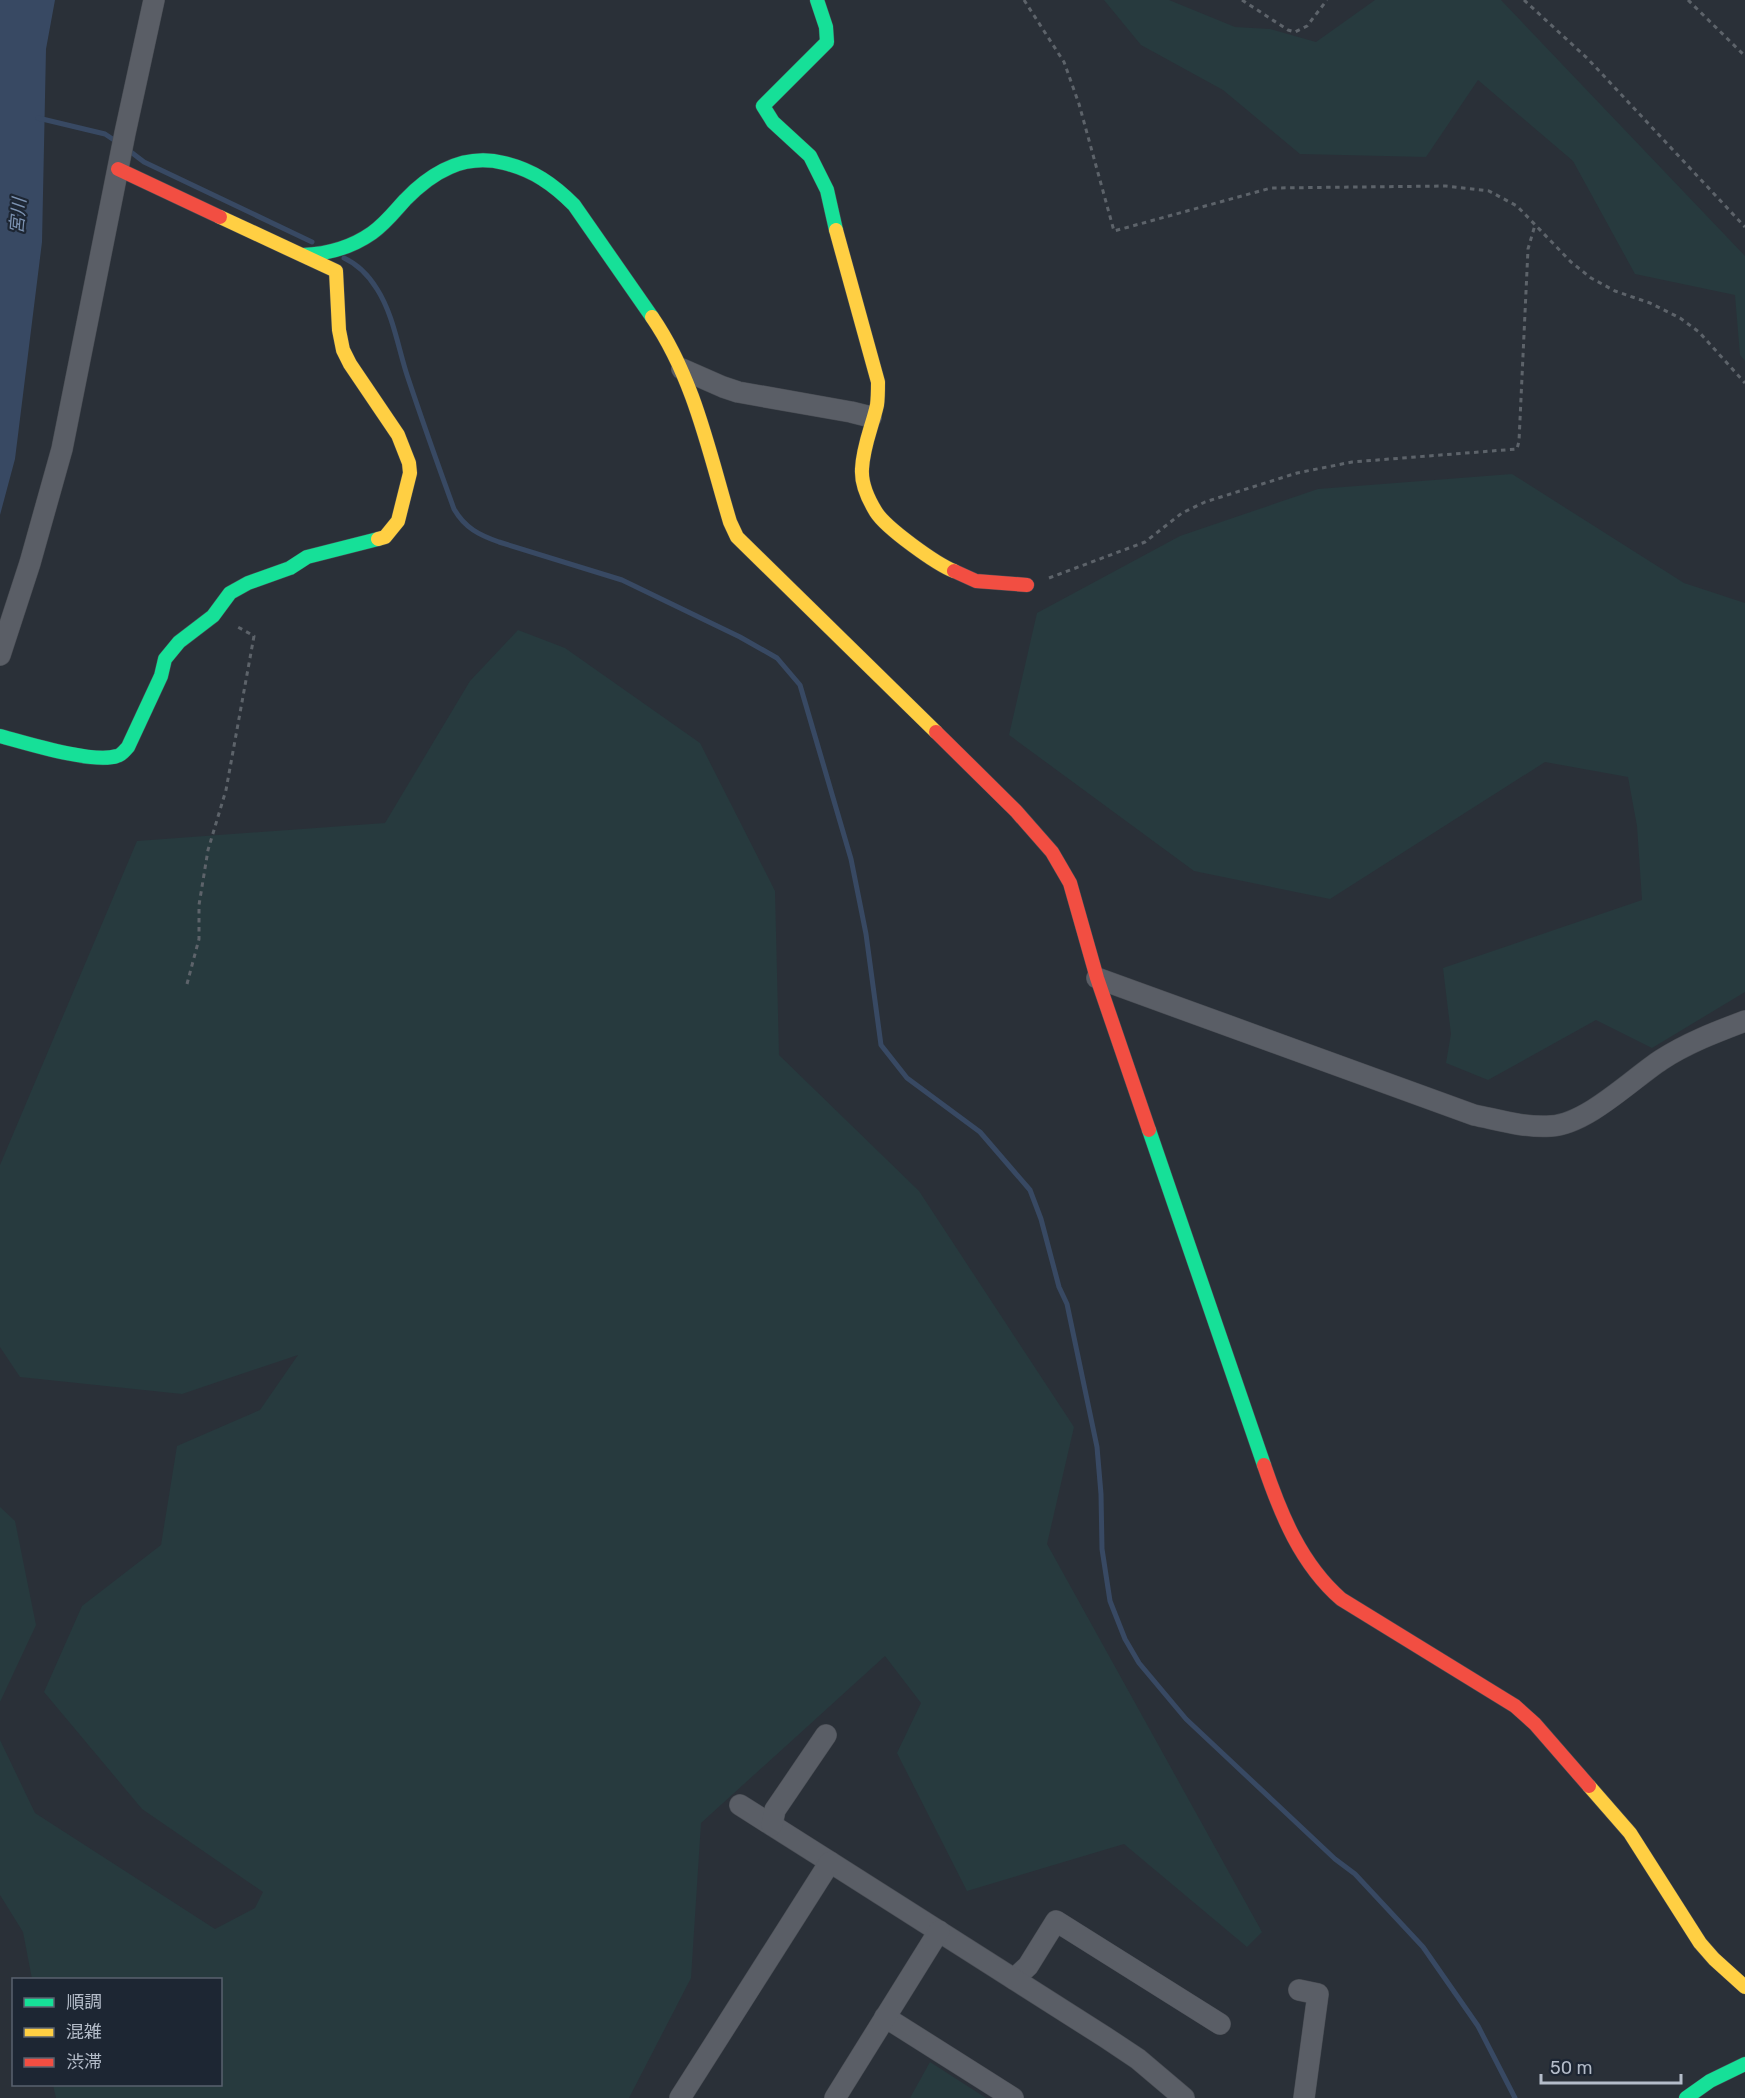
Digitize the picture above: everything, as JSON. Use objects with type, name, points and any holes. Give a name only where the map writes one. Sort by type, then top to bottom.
[{"type":"street","points":[[0,655],[30,563],[62,449],[154,0]]},
{"type":"street","points":[[817,0],[826,27],[827,42],[763,106],[773,122],[810,156],[826,190],[839,246],[878,382],[877,404],[871,417],[862,467],[862,482],[877,514],[929,558],[976,581],[1027,585]]},
{"type":"street","points":[[309,255],[344,247],[362,240],[436,173],[469,161],[488,160],[525,167],[545,177],[563,192],[662,332],[682,369],[730,522],[737,537],[1016,811],[1052,852],[1070,883],[1097,978],[1278,1506],[1314,1573],[1341,1599],[1515,1706],[1535,1724],[1630,1833],[1700,1943],[1745,1987]]},
{"type":"street","points":[[0,736],[47,748],[105,757],[115,757],[121,754],[128,747],[161,676],[165,659],[179,642],[213,616],[230,593],[248,583],[290,568],[307,557],[385,537],[398,521],[408,486],[409,463],[398,435],[343,350],[339,330],[336,271],[309,255],[119,164]]},
{"type":"street","points":[[682,369],[738,392],[871,417]]},
{"type":"street","points":[[1097,978],[1474,1115],[1520,1125],[1553,1126],[1572,1121],[1613,1097],[1661,1060],[1704,1037],[1745,1021]]},
{"type":"street","points":[[772,1825],[775,1810],[826,1735]]},
{"type":"street","points":[[740,1804],[1138,2059],[1184,2098]]},
{"type":"street","points":[[680,2098],[830,1862]]},
{"type":"street","points":[[1014,1979],[1028,1966],[1056,1921],[1220,2024]]},
{"type":"street","points":[[835,2098],[939,1932]]},
{"type":"street","points":[[1299,1990],[1318,1994],[1304,2098]]},
{"type":"street","points":[[885,2017],[1013,2098]]},
{"type":"street","points":[[1686,2098],[1710,2080],[1745,2064]]},
{"type":"path","points":[[1024,0],[1064,62],[1079,104],[1114,231],[1271,188],[1446,186],[1489,190],[1517,206],[1591,278],[1615,291],[1650,303],[1680,318],[1699,332],[1745,383]]},
{"type":"path","points":[[1242,0],[1288,30],[1295,32],[1307,26],[1328,0]]},
{"type":"path","points":[[1524,0],[1588,59],[1745,226]]},
{"type":"path","points":[[1688,0],[1745,56]]},
{"type":"path","points":[[1027,585],[1062,575],[1145,542],[1182,513],[1205,502],[1297,473],[1352,462],[1517,449],[1528,249],[1535,225]]},
{"type":"path","points":[[187,984],[199,939],[199,905],[208,850],[226,790],[254,636],[241,627],[228,624]]},
{"type":"green space","points":[[1104,0],[1169,0],[1235,27],[1270,29],[1316,42],[1375,0],[1501,0],[1745,256],[1745,361],[1740,355],[1735,295],[1635,274],[1573,161],[1478,80],[1426,157],[1300,154],[1223,90],[1141,45]]},
{"type":"green space","points":[[1512,474],[1684,583],[1745,603],[1745,992],[1652,1048],[1596,1020],[1488,1080],[1446,1063],[1451,1034],[1443,968],[1642,900],[1637,826],[1628,777],[1545,762],[1330,899],[1194,871],[1009,735],[1037,613],[1180,536],[1318,489]]},
{"type":"green space","points":[[518,630],[565,648],[700,743],[775,891],[779,1055],[919,1191],[1074,1427],[1047,1544],[1262,1932],[1247,1947],[1124,1844],[967,1891],[897,1753],[921,1703],[885,1656],[701,1823],[691,1978],[629,2098],[56,2098],[53,2086],[222,2086],[222,1978],[32,1978],[23,1932],[0,1895],[0,1740],[35,1813],[215,1929],[255,1908],[263,1892],[142,1809],[44,1692],[82,1606],[161,1545],[177,1446],[260,1410],[298,1355],[182,1394],[20,1377],[0,1347],[0,1165],[137,841],[385,823],[470,681]]},
{"type":"green space","points":[[0,1507],[15,1521],[36,1625],[0,1702]]},
{"type":"green space","points":[[930,2062],[986,2098],[910,2098]]},
{"type":"water","name":"宮川","points":[[0,0],[55,0],[46,49],[42,242],[15,459],[0,515]]},
{"type":"waterway","points":[[38,118],[105,134],[117,142]]},
{"type":"waterway","points":[[127,149],[144,162],[312,242]]},
{"type":"waterway","points":[[344,258],[366,275],[383,299],[454,509],[468,526],[499,542],[622,580],[740,637],[777,658],[800,685],[851,859],[866,934],[881,1045],[907,1078],[980,1132],[1030,1190],[1041,1219],[1059,1287],[1067,1304],[1097,1447],[1102,1549],[1110,1601],[1125,1639],[1139,1663],[1186,1719],[1335,1859],[1355,1874],[1423,1947],[1478,2026],[1515,2098]]},
{"type":"traffic: fast","points":[[817,0],[826,27],[827,42],[763,106],[773,122],[810,156],[827,190],[836,230]]},
{"type":"traffic: fast","points":[[303,255],[339,249],[364,238],[381,226],[415,190],[450,167],[475,161],[504,163],[542,179],[574,205],[652,317]]},
{"type":"traffic: fast","points":[[0,736],[76,755],[106,758],[122,754],[128,747],[161,676],[165,659],[179,642],[213,616],[230,593],[248,583],[290,568],[307,557],[378,539]]},
{"type":"traffic: fast","points":[[1149,1130],[1264,1465]]},
{"type":"traffic: fast","points":[[1686,2098],[1710,2081],[1745,2064]]},
{"type":"traffic: slow","points":[[220,217],[336,271],[339,330],[343,350],[398,435],[409,463],[410,473],[398,521],[385,537],[378,539]]},
{"type":"traffic: slow","points":[[836,230],[878,382],[877,405],[863,461],[862,475],[866,491],[881,519],[900,536],[954,571]]},
{"type":"traffic: slow","points":[[652,317],[667,340],[690,390],[730,522],[737,537],[936,732]]},
{"type":"traffic: slow","points":[[1589,1786],[1630,1833],[1700,1943],[1745,1987]]},
{"type":"traffic: jam","points":[[118,169],[220,217]]},
{"type":"traffic: jam","points":[[954,571],[976,581],[1027,585]]},
{"type":"traffic: jam","points":[[936,732],[1016,811],[1052,852],[1070,883],[1097,978],[1149,1130]]},
{"type":"traffic: jam","points":[[1264,1465],[1294,1538],[1314,1570],[1341,1599],[1515,1706],[1535,1724],[1589,1786]]}]
